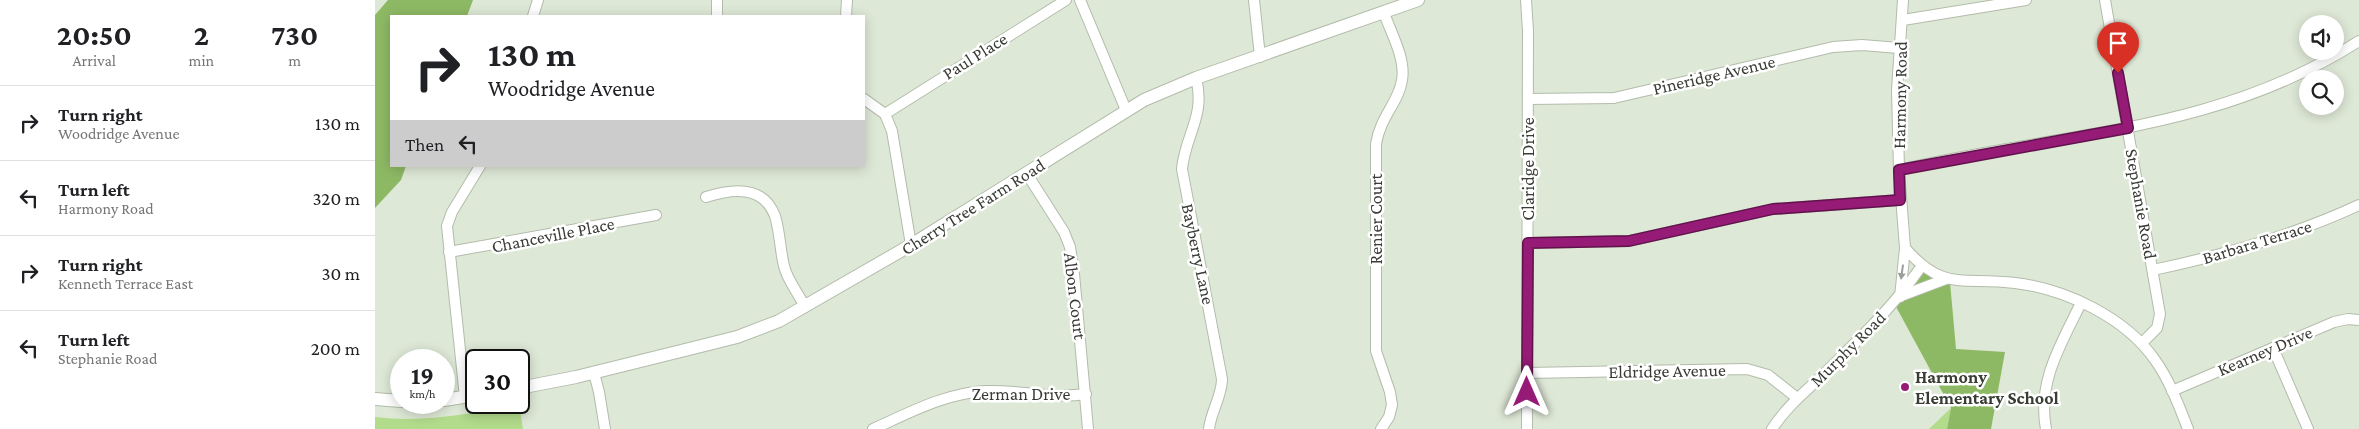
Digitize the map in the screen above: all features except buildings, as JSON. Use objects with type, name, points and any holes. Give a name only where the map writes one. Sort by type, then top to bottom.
[{"type":"main road","name":"Cherry Tree Farm Road","points":[[530,386],[737,337],[779,321],[911,245],[1144,100],[1196,78],[1418,0]]},
{"type":"main road","points":[[375,399],[390,400]]},
{"type":"street","points":[[533,15],[538,0]]},
{"type":"street","points":[[717,0],[717,15]]},
{"type":"street","points":[[846,15],[847,0]]},
{"type":"street","name":"Paul Place","points":[[885,114],[1066,0]]},
{"type":"street","points":[[1079,0],[1127,110]]},
{"type":"street","points":[[1254,0],[1260,56]]},
{"type":"street","name":"Claridge Drive","points":[[1526,0],[1528,99],[1527,429]]},
{"type":"street","name":"Harmony Road","points":[[1900,297],[1905,248],[1899,170],[1899,48],[1903,20],[1903,0]]},
{"type":"street","points":[[1903,20],[2025,0]]},
{"type":"street","name":"Stephanie Road","points":[[2105,0],[2153,270],[2160,321],[2157,328],[2142,343]]},
{"type":"street","name":"Renier Court","points":[[1381,429],[1389,417],[1392,405],[1390,392],[1376,351],[1376,144],[1381,124],[1400,88],[1403,73],[1384,13]]},
{"type":"street","points":[[1899,170],[2180,117],[2235,101],[2298,75],[2359,41]]},
{"type":"street","name":"Pineridge Avenue","points":[[1528,99],[1614,98],[1833,47],[1862,45],[1899,48]]},
{"type":"street","name":"Bayberry Lane","points":[[1196,78],[1199,92],[1199,108],[1184,155],[1182,169],[1222,378],[1222,387],[1212,414],[1209,429]]},
{"type":"street","points":[[865,100],[885,114],[894,139],[911,245]]},
{"type":"street","points":[[465,357],[449,252],[449,220],[479,167]]},
{"type":"street","name":"Albon Court","points":[[1027,174],[1064,232],[1069,246],[1074,274],[1088,429]]},
{"type":"street","points":[[705,197],[727,190],[742,190],[754,195],[770,208],[775,218],[784,266],[805,307]]},
{"type":"street","points":[[1528,243],[1629,241],[1773,209],[1900,200]]},
{"type":"street","name":"Barbara Terrace","points":[[2153,270],[2232,252],[2272,240],[2359,205]]},
{"type":"street","name":"Chanceville Place","points":[[449,252],[655,215]]},
{"type":"street","points":[[1905,248],[1921,267],[1946,279],[2033,286],[2053,291],[2081,303],[2112,320],[2142,343],[2160,368],[2188,429]]},
{"type":"street","name":"Murphy Road","points":[[1772,429],[1797,398],[1882,317],[1900,297],[1921,267]]},
{"type":"street","points":[[1900,297],[1946,279]]},
{"type":"street","points":[[2046,429],[2044,399],[2051,363],[2081,303]]},
{"type":"street","name":"Kearney Drive","points":[[2172,391],[2334,322],[2348,319],[2359,320]]},
{"type":"street","points":[[2273,348],[2308,429]]},
{"type":"street","name":"Eldridge Avenue","points":[[1527,373],[1747,369],[1768,375],[1779,381],[1797,398]]},
{"type":"street","points":[[593,372],[599,392],[605,429]]},
{"type":"street","name":"Zerman Drive","points":[[873,429],[935,402],[971,392],[1006,391],[1059,397],[1086,394]]},
{"type":"green space","points":[[388,0],[473,0],[467,15],[390,15],[390,167],[406,167],[401,180],[375,208],[375,15]]},
{"type":"green space","points":[[1920,268],[1950,282],[1956,349],[2005,352],[1991,429],[1947,429],[1951,408],[1894,303]]},
{"type":"green space","points":[[1951,408],[1947,429],[1929,429]]},
{"type":"green space","points":[[465,414],[521,414],[523,429],[375,429],[375,417],[411,419]]},
{"type":"place","name":"Harmony Elementary School","points":[[1905,387]]},
{"type":"route","points":[[1527,392],[1528,243],[1629,241],[1773,209],[1900,200],[1899,170],[1923,164],[2128,128],[2118,73]]}]
